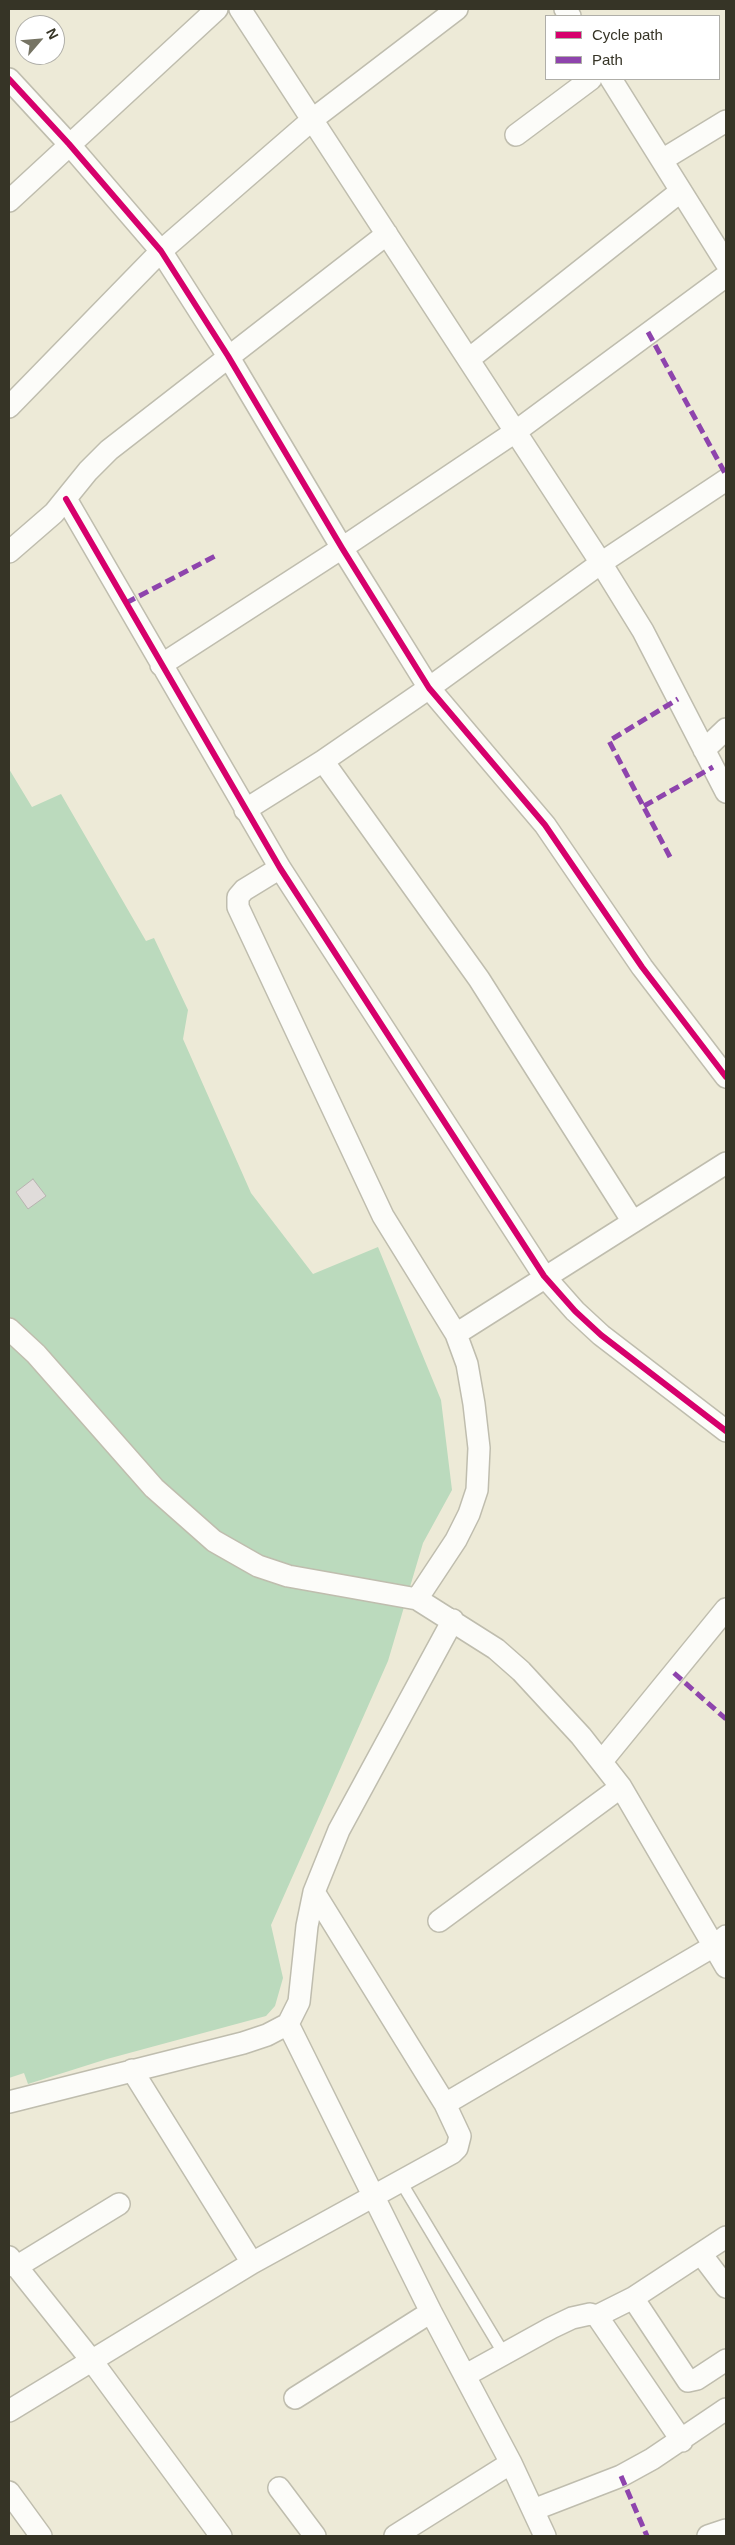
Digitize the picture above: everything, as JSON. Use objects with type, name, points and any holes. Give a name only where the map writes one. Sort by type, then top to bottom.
[{"type":"street","points":[[9,201],[217,9]]},
{"type":"street","points":[[240,9],[601,563],[643,631],[726,792]]},
{"type":"street","points":[[9,407],[161,251],[313,119],[457,9]]},
{"type":"street","points":[[9,79],[69,144],[161,251],[228,356],[342,548],[429,688],[545,826],[642,967],[726,1077]]},
{"type":"street","points":[[516,135],[590,80]]},
{"type":"street","points":[[612,80],[726,263]]},
{"type":"street","points":[[662,160],[726,121]]},
{"type":"street","points":[[468,359],[682,191]]},
{"type":"street","points":[[9,552],[54,513],[88,471],[109,450],[387,234]]},
{"type":"street","points":[[161,665],[342,548],[515,432],[726,276]]},
{"type":"street","points":[[245,810],[323,761],[429,688],[601,563],[726,480]]},
{"type":"street","points":[[66,499],[280,868],[544,1276],[575,1311],[601,1335],[726,1431]]},
{"type":"street","points":[[704,750],[726,729]]},
{"type":"street","points":[[323,761],[479,979],[633,1222]]},
{"type":"street","points":[[280,868],[244,890],[238,897],[238,907],[383,1216],[456,1334],[466,1364],[474,1404],[479,1448],[477,1490],[469,1514],[456,1540],[417,1600]]},
{"type":"street","points":[[456,1334],[544,1276],[726,1163]]},
{"type":"street","points":[[9,1329],[36,1354],[154,1488],[214,1541],[258,1566],[288,1576],[417,1600],[453,1620],[496,1649],[521,1671],[602,1761],[621,1787],[720,1941],[726,1967]]},
{"type":"street","points":[[602,1761],[726,1609]]},
{"type":"street","points":[[9,2102],[243,2043],[267,2035],[288,2024],[299,2002],[307,1926],[314,1892],[339,1830],[453,1620]]},
{"type":"street","points":[[439,1920],[621,1787]]},
{"type":"street","points":[[9,2411],[252,2263],[401,2182],[452,2153],[457,2148],[460,2136],[445,2104],[314,1892]]},
{"type":"street","points":[[445,2104],[720,1941]]},
{"type":"street","points":[[288,2024],[373,2197],[511,2463],[545,2536]]},
{"type":"street","points":[[132,2070],[252,2263]]},
{"type":"street","points":[[119,2204],[12,2262],[92,2361],[221,2536]]},
{"type":"street","points":[[466,2376],[572,2318],[584,2314],[597,2316],[633,2298],[726,2237]]},
{"type":"street","points":[[701,2254],[726,2287]]},
{"type":"street","points":[[633,2298],[688,2381],[697,2379],[726,2360]]},
{"type":"street","points":[[295,2398],[432,2312]]},
{"type":"street","points":[[597,2316],[682,2440]]},
{"type":"street","points":[[532,2510],[620,2476],[682,2440],[726,2409]]},
{"type":"street","points":[[395,2536],[511,2463]]},
{"type":"street","points":[[279,2488],[315,2536]]},
{"type":"street","points":[[9,2492],[41,2536]]},
{"type":"street","points":[[708,2536],[726,2530]]},
{"type":"lane","points":[[401,2182],[504,2354]]},
{"type":"green space","points":[[9,769],[32,807],[61,794],[146,941],[154,938],[188,1010],[183,1039],[251,1193],[313,1274],[378,1247],[441,1400],[452,1490],[423,1543],[388,1661],[271,1925],[283,1978],[275,2006],[266,2016],[107,2059],[28,2084],[24,2073],[9,2078]]},
{"type":"building","points":[[33,1179],[46,1196],[28,1209],[16,1192]]},
{"type":"marked path","points":[[648,332],[726,475]]},
{"type":"marked path","points":[[126,603],[217,555]]},
{"type":"marked path","points":[[670,857],[609,741],[678,699]]},
{"type":"marked path","points":[[644,806],[713,767]]},
{"type":"marked path","points":[[674,1673],[726,1719]]},
{"type":"marked path","points":[[621,2476],[647,2536]]},
{"type":"cycle path","points":[[9,79],[69,144],[161,251],[228,356],[342,548],[429,688],[545,825],[642,967],[726,1077]]},
{"type":"cycle path","points":[[66,499],[280,868],[544,1276],[575,1311],[601,1335],[726,1431]]}]
